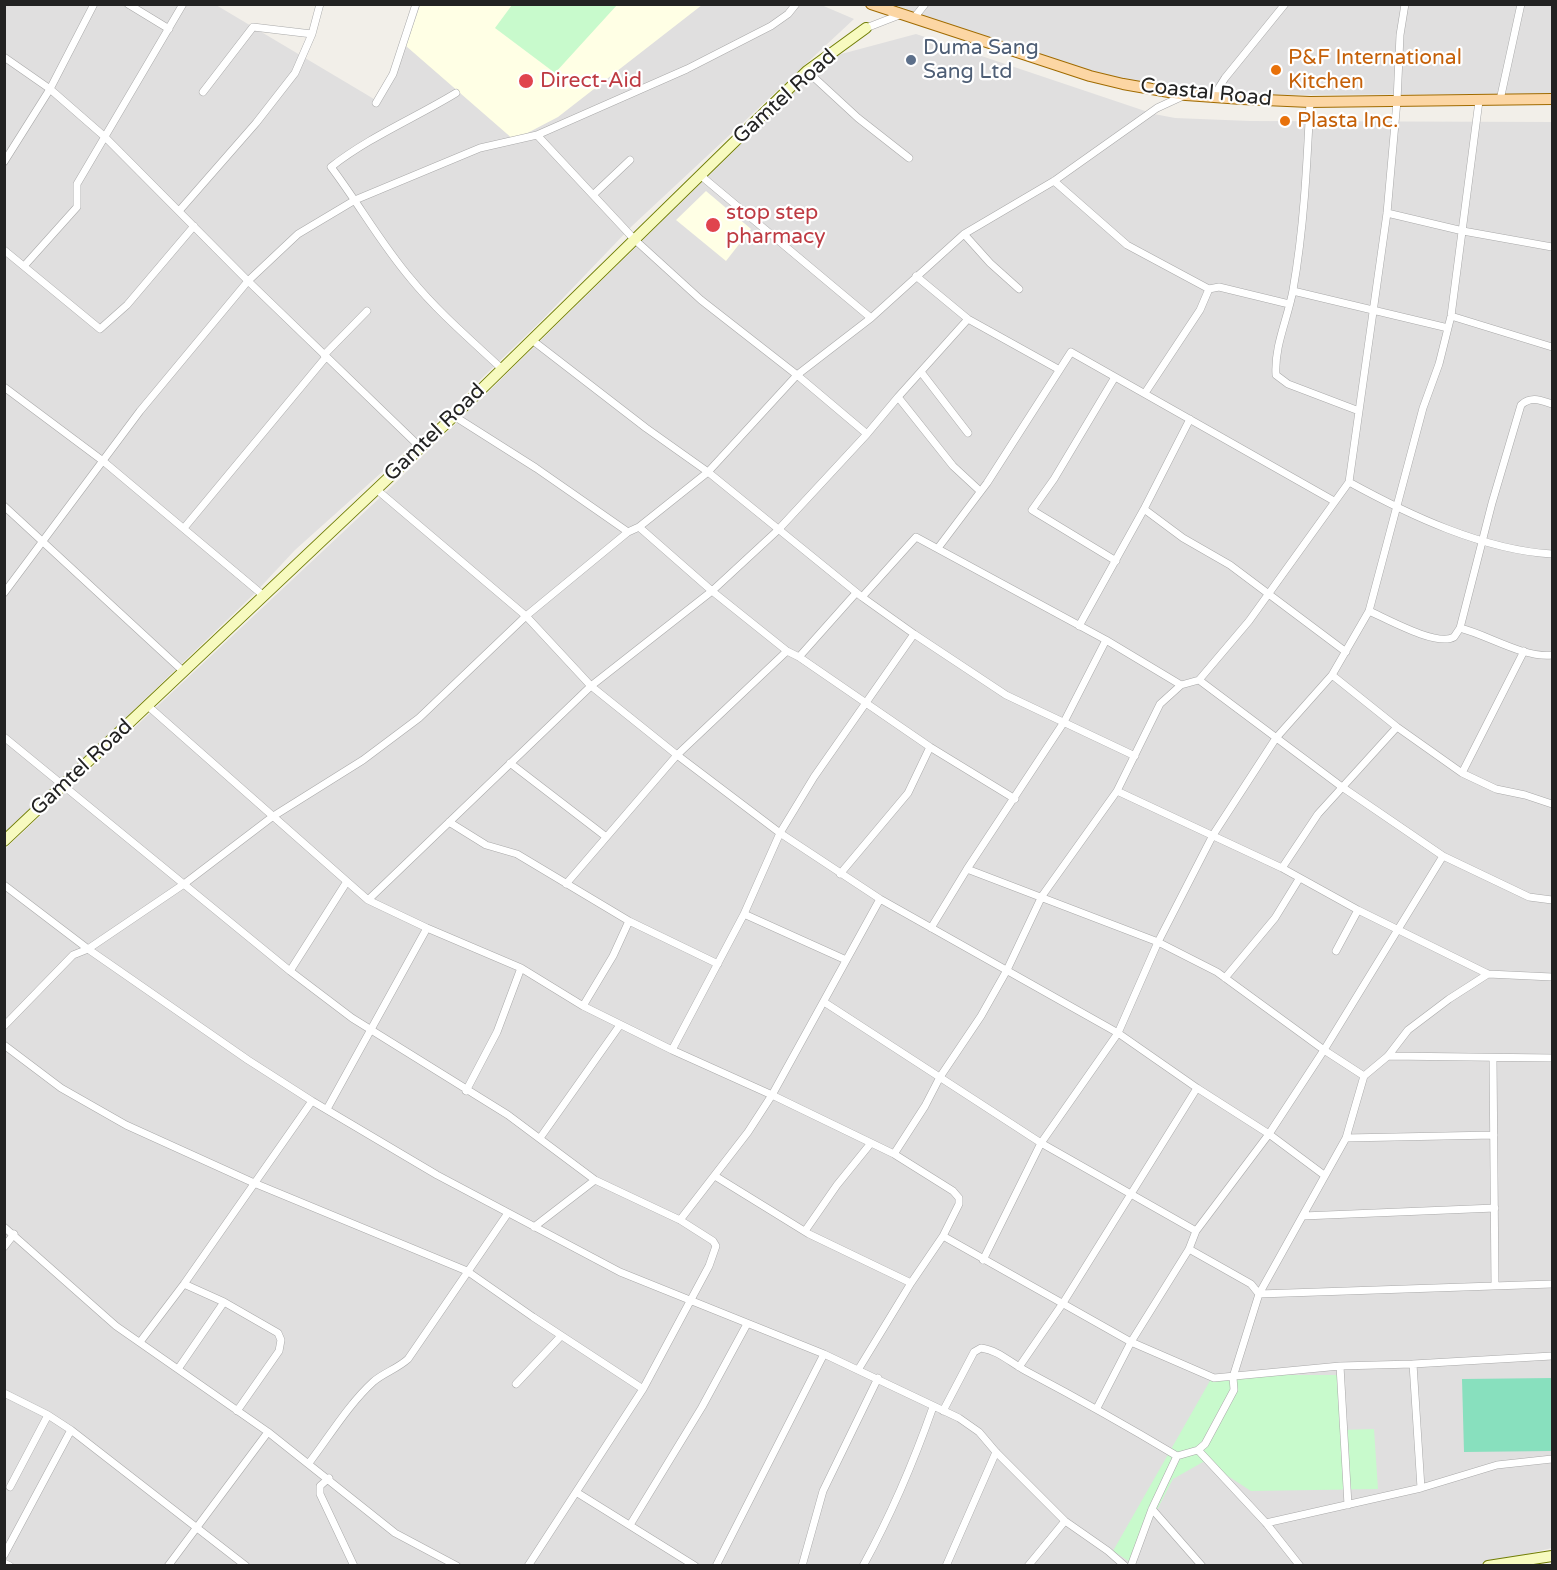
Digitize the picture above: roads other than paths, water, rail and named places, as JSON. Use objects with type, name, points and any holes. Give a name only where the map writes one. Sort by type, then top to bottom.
[{"type":"main road","name":"Coastal Road","points":[[872,4],[1090,76],[1186,95],[1310,102],[1552,99]]},
{"type":"street","points":[[4,162],[50,89],[94,4]]},
{"type":"street","points":[[128,4],[169,29]]},
{"type":"street","points":[[25,265],[77,207],[77,184],[183,4]]},
{"type":"street","points":[[179,211],[256,123],[295,73],[312,34],[320,4]]},
{"type":"street","points":[[376,103],[393,74],[416,4]]},
{"type":"street","points":[[4,593],[140,411],[248,281],[298,234],[355,200],[480,148],[537,135],[687,69],[771,26],[788,14],[796,4]]},
{"type":"street","points":[[914,18],[925,4]]},
{"type":"street","points":[[1213,98],[1225,78],[1286,4]]},
{"type":"street","points":[[894,1154],[925,1106],[940,1077],[981,1016],[1007,970],[1042,896],[1117,792],[1160,704],[1181,685],[1199,680],[1250,621],[1267,594],[1309,540],[1349,482],[1387,213],[1404,4]]},
{"type":"street","points":[[1500,100],[1521,4]]},
{"type":"street","points":[[866,28],[903,14]]},
{"type":"street","points":[[203,92],[253,27],[312,34]]},
{"type":"street","name":"Gamtel Road","points":[[4,841],[454,416],[807,71],[866,28]]},
{"type":"street","points":[[4,57],[50,89],[105,137],[248,281],[420,447]]},
{"type":"street","points":[[807,71],[858,118],[909,158]]},
{"type":"street","points":[[456,93],[354,150],[331,167],[386,249],[412,281],[502,369]]},
{"type":"street","points":[[4,1026],[73,955],[88,950],[184,884],[273,817],[363,760],[418,718],[526,616],[628,532],[639,527],[708,472],[797,375],[871,318],[964,234],[1054,181],[1157,108],[1186,95]]},
{"type":"street","points":[[983,1260],[1041,1143],[1118,1033],[1158,942],[1213,836],[1276,738],[1332,675],[1369,611],[1423,408],[1451,316],[1479,101]]},
{"type":"street","points":[[1310,102],[1306,171],[1293,291],[1275,363],[1276,375],[1288,384],[1359,411]]},
{"type":"street","points":[[537,135],[634,239],[701,300],[797,375],[867,434]]},
{"type":"street","points":[[592,195],[630,160]]},
{"type":"street","points":[[700,175],[871,318]]},
{"type":"street","points":[[1054,181],[1127,244],[1209,289],[1219,287],[1289,304]]},
{"type":"street","points":[[1387,213],[1463,231],[1552,247]]},
{"type":"street","points":[[4,250],[100,329],[127,305],[194,226]]},
{"type":"street","points":[[964,234],[1018,289]]},
{"type":"street","points":[[916,276],[968,319],[1058,369]]},
{"type":"street","points":[[1144,393],[1200,310],[1209,289]]},
{"type":"street","points":[[1293,291],[1448,328]]},
{"type":"street","points":[[184,528],[325,356],[367,311]]},
{"type":"street","points":[[1451,316],[1552,347]]},
{"type":"street","points":[[368,900],[591,686],[712,591],[778,530],[867,434],[968,319]]},
{"type":"street","points":[[532,340],[646,428],[708,472],[859,595],[914,634],[1006,695],[1134,756]]},
{"type":"street","points":[[938,548],[987,483],[1071,352],[1334,501]]},
{"type":"street","points":[[921,372],[968,433]]},
{"type":"street","points":[[1115,377],[1054,479],[1032,510],[1116,561]]},
{"type":"street","points":[[4,387],[103,461],[264,596]]},
{"type":"street","points":[[898,397],[953,466],[980,491]]},
{"type":"street","points":[[1369,611],[1414,632],[1444,640],[1454,637],[1460,628],[1521,405],[1534,399],[1552,404]]},
{"type":"street","points":[[454,416],[536,468],[628,532]]},
{"type":"street","points":[[1078,626],[1116,561],[1190,419]]},
{"type":"street","points":[[1349,482],[1397,508],[1483,542],[1552,554]]},
{"type":"street","points":[[376,489],[526,616],[591,686],[780,833],[880,899],[1118,1033],[1269,1134],[1324,1175]]},
{"type":"street","points":[[4,506],[184,672]]},
{"type":"street","points":[[1144,509],[1183,538],[1230,565],[1346,652]]},
{"type":"street","points":[[639,527],[712,591],[787,651],[930,747],[1015,799]]},
{"type":"street","points":[[799,657],[916,537],[1106,640],[1181,685]]},
{"type":"street","points":[[1460,628],[1524,651],[1544,656],[1552,655]]},
{"type":"street","points":[[672,1050],[744,914],[780,833],[814,777],[914,634]]},
{"type":"street","points":[[931,928],[967,868],[1064,722],[1106,640]]},
{"type":"street","points":[[566,884],[677,755],[787,651]]},
{"type":"street","points":[[1462,773],[1524,651]]},
{"type":"street","points":[[1332,675],[1462,773],[1496,789],[1552,804]]},
{"type":"street","points":[[1199,680],[1342,787],[1443,856],[1529,897],[1552,900]]},
{"type":"street","points":[[148,706],[346,883],[368,900],[521,968],[583,1006],[620,1025],[894,1154],[953,1191],[959,1198],[958,1204],[943,1236],[910,1283],[858,1370]]},
{"type":"street","points":[[1282,868],[1318,814],[1398,727]]},
{"type":"street","points":[[4,737],[290,971],[352,1018],[508,1115],[595,1180],[680,1220],[713,1241],[716,1246],[709,1266],[643,1389],[528,1566]]},
{"type":"street","points":[[840,874],[908,793],[930,747]]},
{"type":"street","points":[[510,763],[605,836]]},
{"type":"street","points":[[1117,792],[1282,868],[1358,910],[1399,928],[1488,974],[1552,976]]},
{"type":"street","points":[[449,822],[486,845],[518,854],[629,921],[718,964]]},
{"type":"street","points":[[1097,1408],[1131,1342],[1189,1249],[1197,1231],[1269,1134],[1324,1050],[1443,856]]},
{"type":"street","points":[[967,868],[1158,942],[1225,978],[1364,1076]]},
{"type":"street","points":[[1225,978],[1275,918],[1299,879]]},
{"type":"street","points":[[290,971],[346,883]]},
{"type":"street","points":[[4,885],[88,950],[238,1054],[437,1175],[620,1272],[824,1354],[959,1418],[979,1432],[1065,1521],[1122,1564]]},
{"type":"street","points":[[680,1220],[748,1132],[824,1002],[880,899]]},
{"type":"street","points":[[1336,951],[1358,910]]},
{"type":"street","points":[[744,914],[846,960]]},
{"type":"street","points":[[583,1006],[614,956],[629,921]]},
{"type":"street","points":[[327,1109],[427,928]]},
{"type":"street","points":[[466,1091],[497,1032],[521,968]]},
{"type":"street","points":[[943,1411],[974,1352],[981,1348],[991,1349],[1177,1456],[1198,1450],[1205,1444],[1234,1390],[1233,1377],[1259,1294],[1346,1138],[1364,1076],[1388,1056],[1408,1030],[1449,999],[1488,974]]},
{"type":"street","points":[[824,1002],[1041,1143],[1197,1231]]},
{"type":"street","points":[[540,1138],[620,1025]]},
{"type":"street","points":[[4,1045],[61,1088],[126,1125],[254,1183],[467,1271],[643,1389]]},
{"type":"street","points":[[1388,1056],[1552,1058]]},
{"type":"street","points":[[1493,1058],[1495,1286]]},
{"type":"street","points":[[1019,1367],[1063,1303],[1197,1088]]},
{"type":"street","points":[[140,1342],[184,1284],[312,1101]]},
{"type":"street","points":[[1346,1138],[1494,1135]]},
{"type":"street","points":[[805,1232],[837,1185],[871,1143]]},
{"type":"street","points":[[715,1176],[805,1232],[910,1283]]},
{"type":"street","points":[[534,1227],[595,1180]]},
{"type":"street","points":[[1303,1216],[1495,1208]]},
{"type":"street","points":[[309,1463],[361,1394],[375,1380],[398,1368],[408,1359],[508,1213]]},
{"type":"street","points":[[4,1227],[117,1326],[268,1432],[395,1533],[456,1566]]},
{"type":"street","points":[[4,1246],[14,1234]]},
{"type":"street","points":[[943,1236],[1131,1342],[1214,1378],[1340,1366],[1552,1356]]},
{"type":"street","points":[[1189,1249],[1251,1284],[1259,1294]]},
{"type":"street","points":[[184,1284],[224,1302],[278,1333],[281,1340],[279,1351],[237,1412]]},
{"type":"street","points":[[1259,1294],[1552,1284]]},
{"type":"street","points":[[178,1369],[224,1302]]},
{"type":"street","points":[[630,1525],[702,1407],[747,1324]]},
{"type":"street","points":[[516,1384],[561,1336]]},
{"type":"street","points":[[716,1566],[824,1354]]},
{"type":"street","points":[[1413,1364],[1421,1488]]},
{"type":"street","points":[[1340,1366],[1348,1504]]},
{"type":"street","points":[[802,1566],[823,1491],[878,1378]]},
{"type":"street","points":[[4,1393],[48,1415],[71,1430],[246,1566]]},
{"type":"street","points":[[863,1566],[917,1454],[933,1407]]},
{"type":"street","points":[[10,1487],[48,1415]]},
{"type":"street","points":[[4,1555],[71,1430]]},
{"type":"street","points":[[168,1566],[268,1432]]},
{"type":"street","points":[[1198,1450],[1266,1522],[1300,1566]]},
{"type":"street","points":[[946,1566],[996,1452]]},
{"type":"street","points":[[1131,1566],[1152,1509],[1177,1456]]},
{"type":"street","points":[[1266,1522],[1421,1488],[1497,1465],[1552,1459]]},
{"type":"street","points":[[328,1478],[320,1486],[320,1494],[354,1566]]},
{"type":"street","points":[[576,1492],[695,1566]]},
{"type":"street","points":[[1152,1509],[1202,1566]]},
{"type":"street","points":[[1028,1566],[1065,1521]]},
{"type":"street","points":[[1494,1565],[1552,1557]]},
{"type":"street","points":[[4,1563],[10,1566]]},
{"type":"place","name":"Duma Sang Sang Ltd","points":[[911,60]]},
{"type":"place","name":"P&F International Kitchen","points":[[1276,70]]},
{"type":"place","name":"Direct-Aid","points":[[526,81]]},
{"type":"place","name":"Plasta Inc.","points":[[1285,121]]},
{"type":"place","name":"stop step pharmacy","points":[[713,225]]}]
